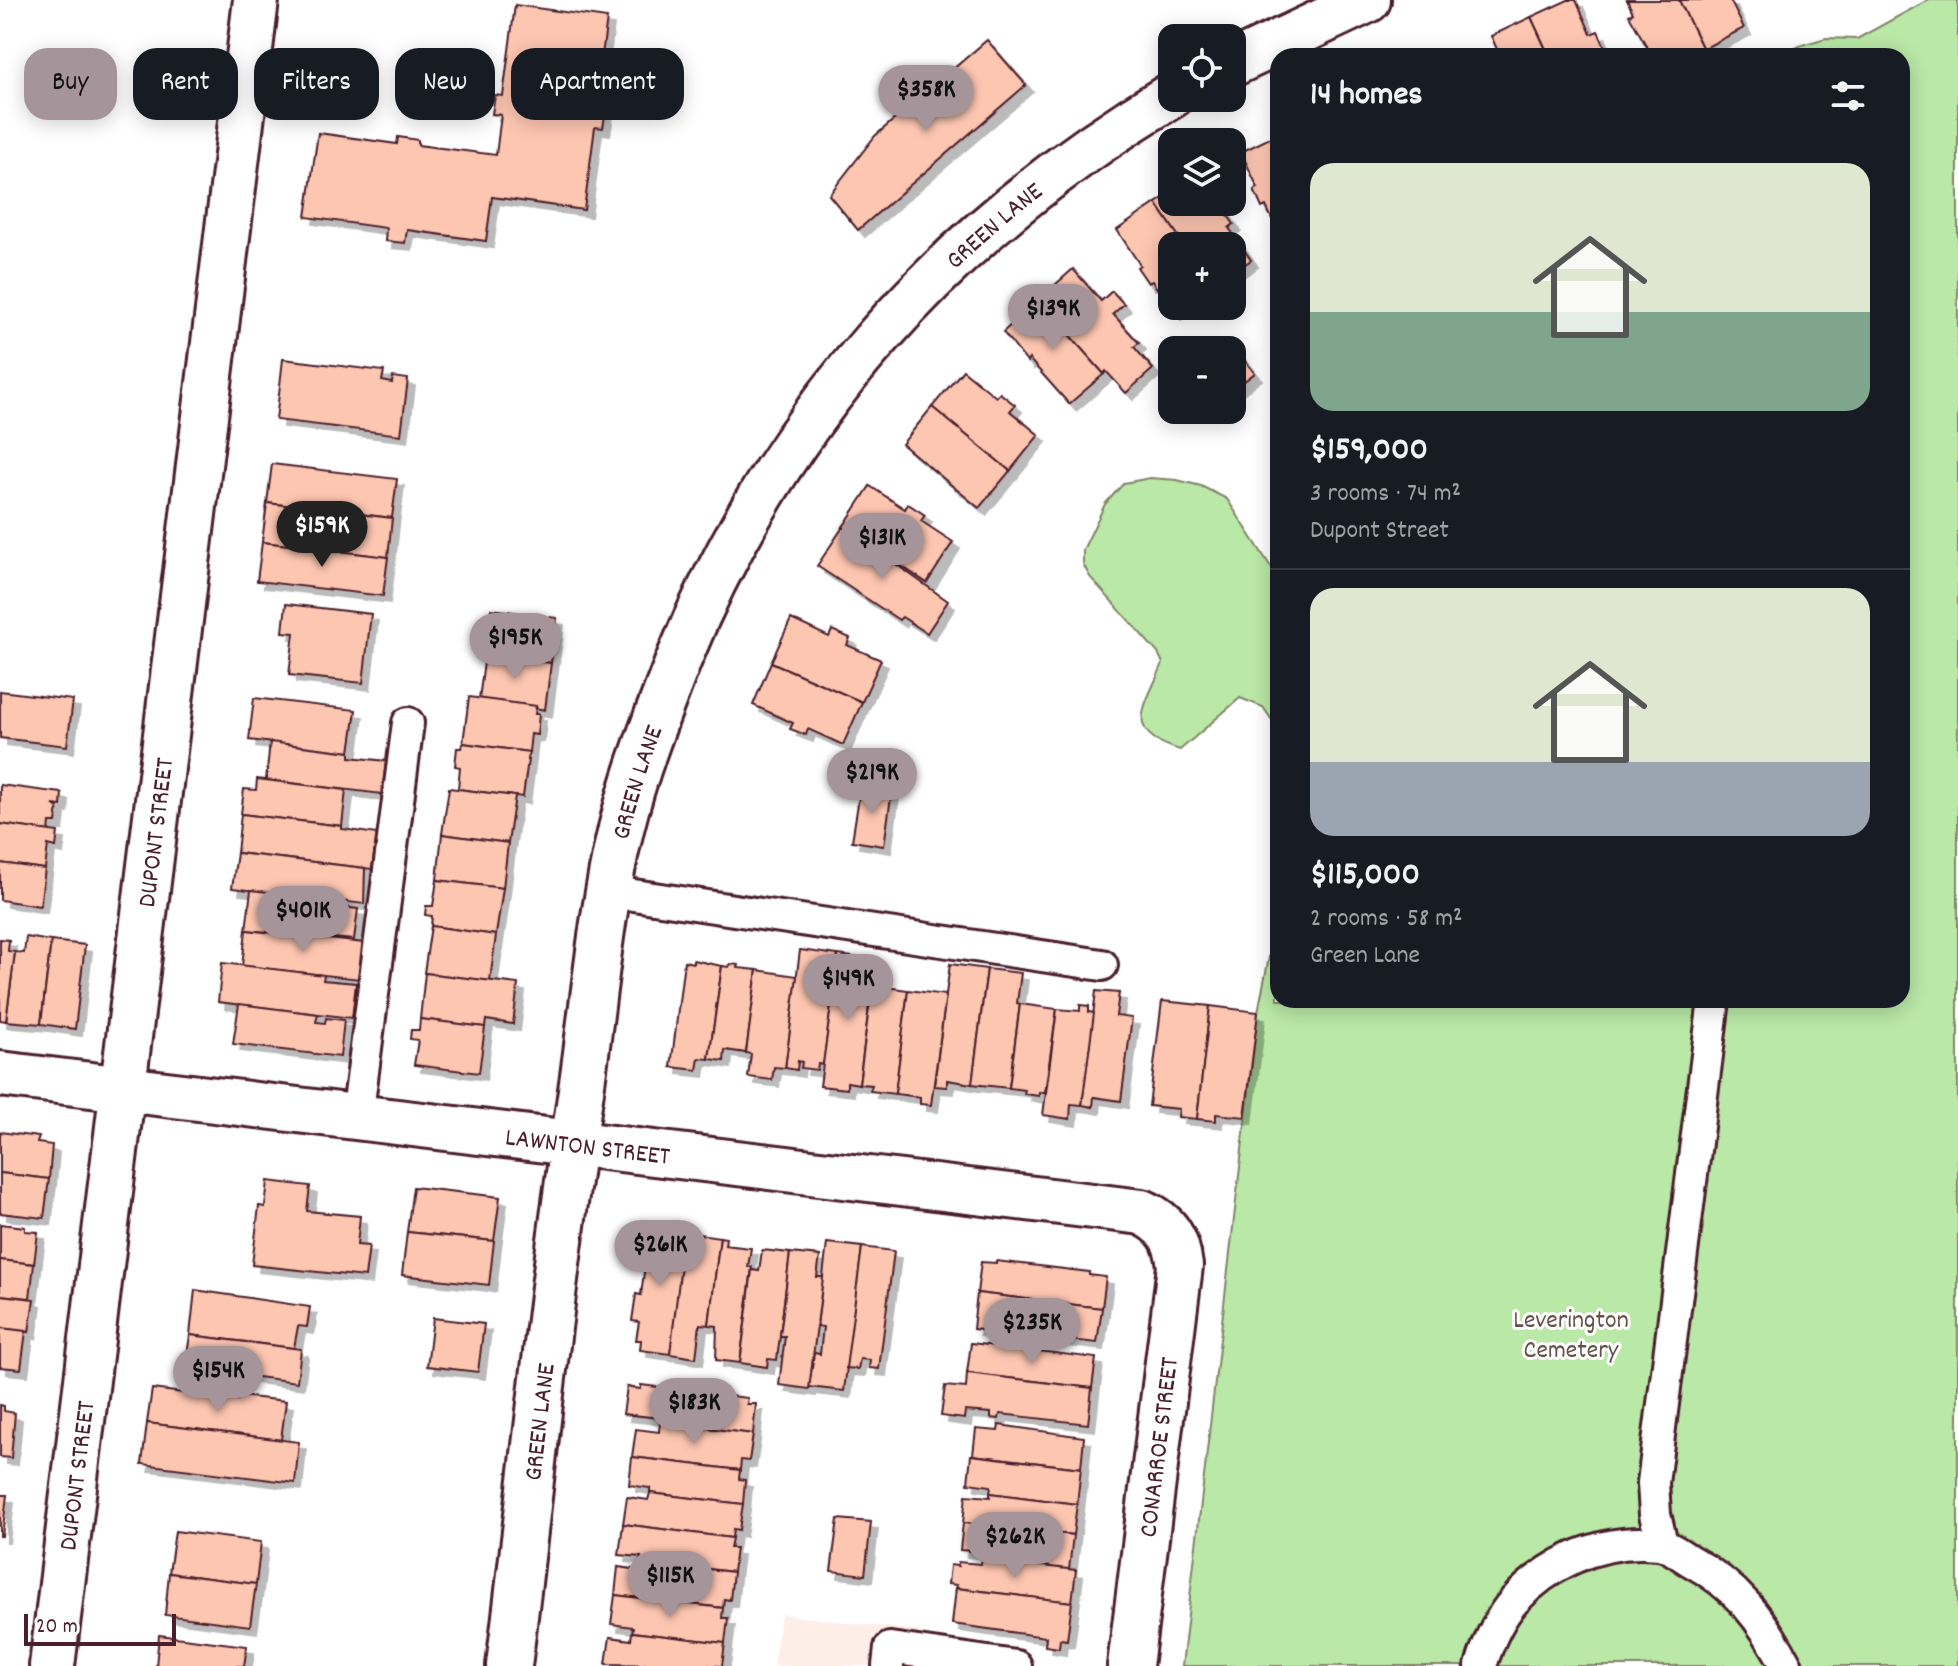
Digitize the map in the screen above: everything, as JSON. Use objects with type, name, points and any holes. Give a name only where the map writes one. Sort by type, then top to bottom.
[{"type":"street","name":"DUPONT STREET","points":[[52,1666],[256,0]]},
{"type":"street","points":[[1246,57],[1368,0]]},
{"type":"street","name":"GREEN LANE","points":[[509,1666],[607,891],[641,759],[698,612],[737,536],[821,406],[870,343],[929,281],[989,225],[1055,171],[1158,103]]},
{"type":"street","name":"LAWNTON STREET","points":[[0,1074],[1142,1212],[1168,1229]]},
{"type":"street","name":"CONARROE STREET","points":[[1130,1666],[1180,1266],[1177,1246],[1168,1229]]},
{"type":"lane","points":[[357,1118],[408,723]]},
{"type":"lane","points":[[607,891],[1102,965]]},
{"type":"lane","points":[[1662,1544],[1655,1514],[1653,1483],[1713,1008]]},
{"type":"lane","points":[[1481,1666],[1489,1639],[1513,1602],[1545,1573],[1585,1552],[1620,1542],[1662,1544],[1705,1568],[1740,1597],[1766,1627],[1787,1666]]},
{"type":"lane","points":[[888,1666],[890,1648],[1016,1666]]},
{"type":"shaded area","points":[[781,1614],[919,1631],[915,1666],[773,1666]]},
{"type":"green space","name":"Leverington Cemetery","points":[[1928,0],[1958,0],[1958,1666],[1182,1666],[1258,1012],[1270,952],[1270,1008],[1910,1008],[1910,48],[1796,48],[1826,38],[1857,39]]},
{"type":"green space","points":[[1150,478],[1177,480],[1201,486],[1227,499],[1270,566],[1270,717],[1263,707],[1240,698],[1180,750],[1161,743],[1144,726],[1145,705],[1163,663],[1158,653],[1090,577],[1083,564],[1083,550],[1105,504],[1124,483]]},
{"type":"building","points":[[1568,0],[1576,0],[1591,34],[1598,31],[1606,48],[1545,48],[1531,17]]},
{"type":"building","points":[[1627,0],[1679,0],[1703,48],[1648,48],[1629,15],[1633,13]]},
{"type":"building","points":[[1679,0],[1730,0],[1744,28],[1703,48]]},
{"type":"building","points":[[515,5],[607,18],[603,48],[511,48],[511,120],[604,120],[603,128],[595,127],[584,210],[492,197],[486,241],[407,230],[405,243],[385,241],[386,228],[306,217],[318,133],[397,144],[398,137],[418,140],[418,145],[496,155],[501,115],[495,114],[495,95],[503,96]]},
{"type":"building","points":[[1531,17],[1545,48],[1496,48],[1491,36]]},
{"type":"building","points":[[987,40],[1026,85],[858,230],[829,195],[875,136]]},
{"type":"building","points":[[1270,138],[1270,215],[1266,206],[1262,208],[1254,190],[1258,188],[1246,163],[1246,150]]},
{"type":"building","points":[[1156,203],[1158,216],[1165,216],[1176,232],[1158,232],[1158,290],[1152,281],[1148,283],[1137,267],[1140,265],[1117,230]]},
{"type":"building","points":[[1165,216],[1228,216],[1234,224],[1229,228],[1232,232],[1176,232]]},
{"type":"building","points":[[1073,269],[1101,301],[1112,291],[1124,304],[1113,314],[1139,343],[1134,347],[1153,369],[1126,393],[1106,371],[1104,374],[1038,300]]},
{"type":"building","points":[[1038,300],[1104,374],[1069,404],[1029,359],[1027,362],[1003,332]]},
{"type":"building","points":[[283,359],[384,371],[382,381],[392,383],[393,377],[408,379],[401,435],[276,420]]},
{"type":"building","points":[[1246,362],[1255,373],[1246,380]]},
{"type":"building","points":[[963,370],[996,397],[1000,393],[1015,405],[1010,411],[1039,435],[1010,471],[932,407]]},
{"type":"building","points":[[932,407],[1010,471],[979,508],[902,444]]},
{"type":"building","points":[[272,464],[397,479],[392,518],[267,503]]},
{"type":"building","points":[[870,486],[905,509],[908,504],[925,515],[921,521],[953,542],[927,583],[843,527]]},
{"type":"building","points":[[267,503],[392,518],[388,557],[262,542]]},
{"type":"building","points":[[843,527],[948,601],[927,633],[902,617],[899,620],[817,566]]},
{"type":"building","points":[[262,542],[388,557],[383,596],[257,581]]},
{"type":"building","points":[[286,604],[371,614],[363,683],[289,675],[294,633],[283,632]]},
{"type":"building","points":[[491,609],[557,618],[551,663],[485,655]]},
{"type":"building","points":[[791,619],[829,637],[832,630],[850,638],[847,645],[881,660],[862,702],[771,662]]},
{"type":"building","points":[[485,655],[551,663],[545,710],[536,706],[479,699]]},
{"type":"building","points":[[771,662],[862,702],[843,745],[808,729],[806,735],[790,729],[793,723],[753,705]]},
{"type":"building","points":[[0,691],[73,700],[67,746],[0,738]]},
{"type":"building","points":[[469,697],[536,706],[535,714],[539,714],[537,735],[531,734],[529,752],[463,743]]},
{"type":"building","points":[[254,698],[356,710],[350,752],[249,740]]},
{"type":"building","points":[[270,742],[350,752],[350,757],[386,761],[382,794],[266,780]]},
{"type":"building","points":[[463,743],[529,752],[523,797],[458,789],[460,767],[455,766],[457,748],[462,748]]},
{"type":"building","points":[[257,779],[346,790],[342,826],[241,814],[244,789],[256,790]]},
{"type":"building","points":[[0,785],[62,793],[61,806],[53,805],[58,808],[56,823],[50,823],[49,831],[0,824]]},
{"type":"building","points":[[861,785],[892,790],[884,846],[852,841]]},
{"type":"building","points":[[449,788],[515,796],[508,843],[442,834]]},
{"type":"building","points":[[241,814],[342,826],[342,829],[377,834],[372,869],[237,853]]},
{"type":"building","points":[[0,824],[58,832],[56,847],[48,845],[45,869],[0,863]]},
{"type":"building","points":[[442,834],[508,843],[503,888],[437,880]]},
{"type":"building","points":[[237,853],[365,868],[364,904],[232,888]]},
{"type":"building","points":[[0,863],[45,869],[40,906],[0,900]]},
{"type":"building","points":[[437,880],[503,888],[496,935],[431,926],[432,916],[425,915],[426,906],[433,906]]},
{"type":"building","points":[[251,890],[333,900],[332,906],[358,909],[354,940],[246,930]]},
{"type":"building","points":[[431,926],[496,935],[490,981],[424,973]]},
{"type":"building","points":[[246,930],[364,943],[360,979],[242,966]]},
{"type":"building","points":[[26,937],[51,941],[41,1024],[6,1021],[15,952],[24,953]]},
{"type":"building","points":[[0,939],[9,940],[8,951],[15,952],[6,1021],[0,1020]]},
{"type":"building","points":[[51,941],[85,945],[75,1029],[41,1024]]},
{"type":"building","points":[[800,950],[838,955],[823,1065],[818,1064],[817,1070],[801,1068],[802,1062],[798,1061],[797,1070],[785,1068]]},
{"type":"building","points":[[838,955],[875,960],[859,1084],[847,1082],[847,1089],[820,1086]]},
{"type":"building","points":[[693,960],[722,966],[709,1059],[699,1058],[697,1070],[671,1067],[684,961],[693,963]]},
{"type":"building","points":[[222,963],[324,975],[323,980],[356,983],[352,1018],[218,1002]]},
{"type":"building","points":[[730,964],[757,970],[746,1053],[725,1050],[724,1061],[709,1059],[722,966],[729,967]]},
{"type":"building","points":[[950,964],[987,969],[972,1084],[947,1080],[947,1087],[934,1086]]},
{"type":"building","points":[[987,969],[1021,973],[1009,1088],[972,1084]]},
{"type":"building","points":[[757,970],[797,976],[785,1068],[774,1067],[772,1080],[748,1077],[751,1054],[746,1053]]},
{"type":"building","points":[[425,973],[518,984],[513,1024],[486,1020],[485,1027],[420,1019]]},
{"type":"building","points":[[872,985],[908,990],[895,1094],[870,1091],[872,1085],[859,1084]]},
{"type":"building","points":[[908,990],[946,995],[931,1105],[920,1104],[920,1097],[895,1094]]},
{"type":"building","points":[[1096,991],[1119,993],[1116,1016],[1132,1018],[1121,1101],[1094,1097],[1093,1107],[1082,1105]]},
{"type":"building","points":[[1162,1001],[1210,1006],[1197,1119],[1178,1117],[1179,1109],[1149,1106]]},
{"type":"building","points":[[239,1004],[318,1014],[316,1022],[325,1023],[326,1018],[344,1020],[340,1057],[233,1044]]},
{"type":"building","points":[[1020,1004],[1057,1009],[1045,1092],[1039,1092],[1039,1096],[1009,1088]]},
{"type":"building","points":[[1080,1005],[1089,1006],[1089,1012],[1094,1013],[1082,1105],[1071,1104],[1070,1119],[1043,1115],[1057,1009],[1080,1011]]},
{"type":"building","points":[[1210,1006],[1258,1012],[1245,1117],[1216,1114],[1216,1121],[1197,1119]]},
{"type":"building","points":[[420,1019],[485,1027],[479,1073],[414,1065],[418,1040],[410,1039],[411,1030],[419,1030]]},
{"type":"building","points":[[0,1132],[39,1137],[37,1143],[52,1145],[49,1179],[0,1173]]},
{"type":"building","points":[[0,1173],[49,1179],[44,1218],[0,1213]]},
{"type":"building","points":[[268,1181],[310,1186],[307,1211],[360,1216],[357,1245],[369,1246],[365,1277],[252,1265],[259,1206],[265,1207]]},
{"type":"building","points":[[413,1187],[500,1197],[494,1241],[407,1232]]},
{"type":"building","points":[[655,1222],[687,1226],[670,1354],[640,1350],[641,1340],[636,1340],[639,1322],[632,1321],[636,1294],[641,1295],[649,1235],[654,1236]]},
{"type":"building","points":[[0,1224],[38,1232],[34,1264],[0,1260]]},
{"type":"building","points":[[407,1232],[494,1241],[489,1285],[402,1275]]},
{"type":"building","points":[[685,1232],[720,1237],[709,1325],[700,1324],[696,1358],[670,1354]]},
{"type":"building","points":[[720,1237],[726,1238],[725,1245],[751,1248],[748,1267],[752,1267],[740,1363],[716,1360],[717,1326],[709,1325]]},
{"type":"building","points":[[827,1243],[862,1247],[844,1391],[809,1387],[814,1353],[820,1354],[823,1327],[817,1326]]},
{"type":"building","points":[[862,1247],[894,1251],[879,1369],[869,1368],[870,1360],[860,1359],[858,1369],[846,1368]]},
{"type":"building","points":[[762,1250],[790,1253],[777,1360],[768,1359],[767,1367],[740,1363],[752,1270],[759,1271]]},
{"type":"building","points":[[790,1253],[820,1256],[817,1277],[823,1277],[809,1389],[779,1385],[785,1336],[780,1336]]},
{"type":"building","points":[[0,1260],[34,1264],[30,1298],[0,1295]]},
{"type":"building","points":[[981,1262],[1089,1272],[1089,1275],[1106,1277],[1102,1308],[977,1293]]},
{"type":"building","points":[[195,1290],[310,1307],[307,1327],[298,1326],[294,1348],[190,1335]]},
{"type":"building","points":[[977,1293],[1102,1308],[1097,1343],[973,1329]]},
{"type":"building","points":[[0,1295],[34,1299],[29,1332],[0,1328]]},
{"type":"building","points":[[433,1318],[484,1324],[478,1372],[427,1366]]},
{"type":"building","points":[[0,1328],[26,1331],[21,1369],[0,1367]]},
{"type":"building","points":[[190,1335],[301,1349],[297,1382],[185,1368]]},
{"type":"building","points":[[971,1343],[1096,1358],[1092,1388],[967,1373]]},
{"type":"building","points":[[967,1373],[1092,1388],[1088,1424],[1000,1414],[999,1419],[991,1418],[991,1413],[965,1411],[964,1419],[941,1416],[945,1386],[966,1388]]},
{"type":"building","points":[[641,1385],[748,1398],[747,1404],[756,1404],[753,1434],[623,1414],[627,1387],[641,1389]]},
{"type":"building","points":[[152,1389],[238,1400],[240,1396],[286,1401],[281,1440],[147,1423]]},
{"type":"building","points":[[0,1405],[4,1406],[4,1411],[15,1413],[11,1458],[0,1457]]},
{"type":"building","points":[[660,1422],[753,1434],[749,1461],[741,1460],[740,1470],[632,1457],[636,1429],[659,1432]]},
{"type":"building","points":[[147,1423],[299,1442],[295,1483],[142,1464]]},
{"type":"building","points":[[999,1425],[1084,1437],[1081,1468],[973,1455],[976,1429],[998,1431]]},
{"type":"building","points":[[971,1455],[1081,1468],[1077,1504],[990,1493],[991,1486],[968,1483]]},
{"type":"building","points":[[632,1457],[740,1470],[739,1479],[745,1480],[743,1504],[650,1493],[650,1488],[629,1485]]},
{"type":"building","points":[[650,1493],[743,1504],[739,1530],[733,1529],[732,1538],[623,1524],[627,1497],[648,1500]]},
{"type":"building","points":[[990,1493],[1077,1504],[1073,1535],[963,1523],[966,1495],[990,1497]]},
{"type":"building","points":[[0,1495],[7,1495],[2,1536],[0,1536]]},
{"type":"building","points":[[838,1519],[871,1522],[865,1575],[831,1571]]},
{"type":"building","points":[[963,1523],[1073,1535],[1069,1570],[982,1559],[983,1552],[960,1550]]},
{"type":"building","points":[[623,1524],[732,1538],[730,1548],[736,1548],[733,1572],[640,1561],[641,1557],[619,1555]]},
{"type":"building","points":[[175,1531],[261,1542],[256,1584],[169,1573]]},
{"type":"building","points":[[982,1559],[1076,1570],[1072,1602],[956,1588],[957,1585],[948,1584],[950,1565],[958,1566],[958,1562],[981,1564]]},
{"type":"building","points":[[640,1561],[733,1572],[730,1600],[724,1599],[723,1608],[615,1595],[618,1567],[639,1570]]},
{"type":"building","points":[[169,1573],[256,1584],[250,1626],[165,1615]]},
{"type":"building","points":[[956,1588],[1072,1602],[1067,1640],[1060,1639],[1059,1648],[1045,1646],[1046,1637],[952,1624]]},
{"type":"building","points":[[615,1595],[723,1608],[722,1618],[728,1618],[725,1643],[632,1632],[633,1627],[611,1624]]},
{"type":"building","points":[[632,1632],[725,1643],[722,1666],[606,1664],[610,1637],[631,1640]]},
{"type":"building","points":[[159,1635],[247,1646],[244,1666],[156,1666]]}]
